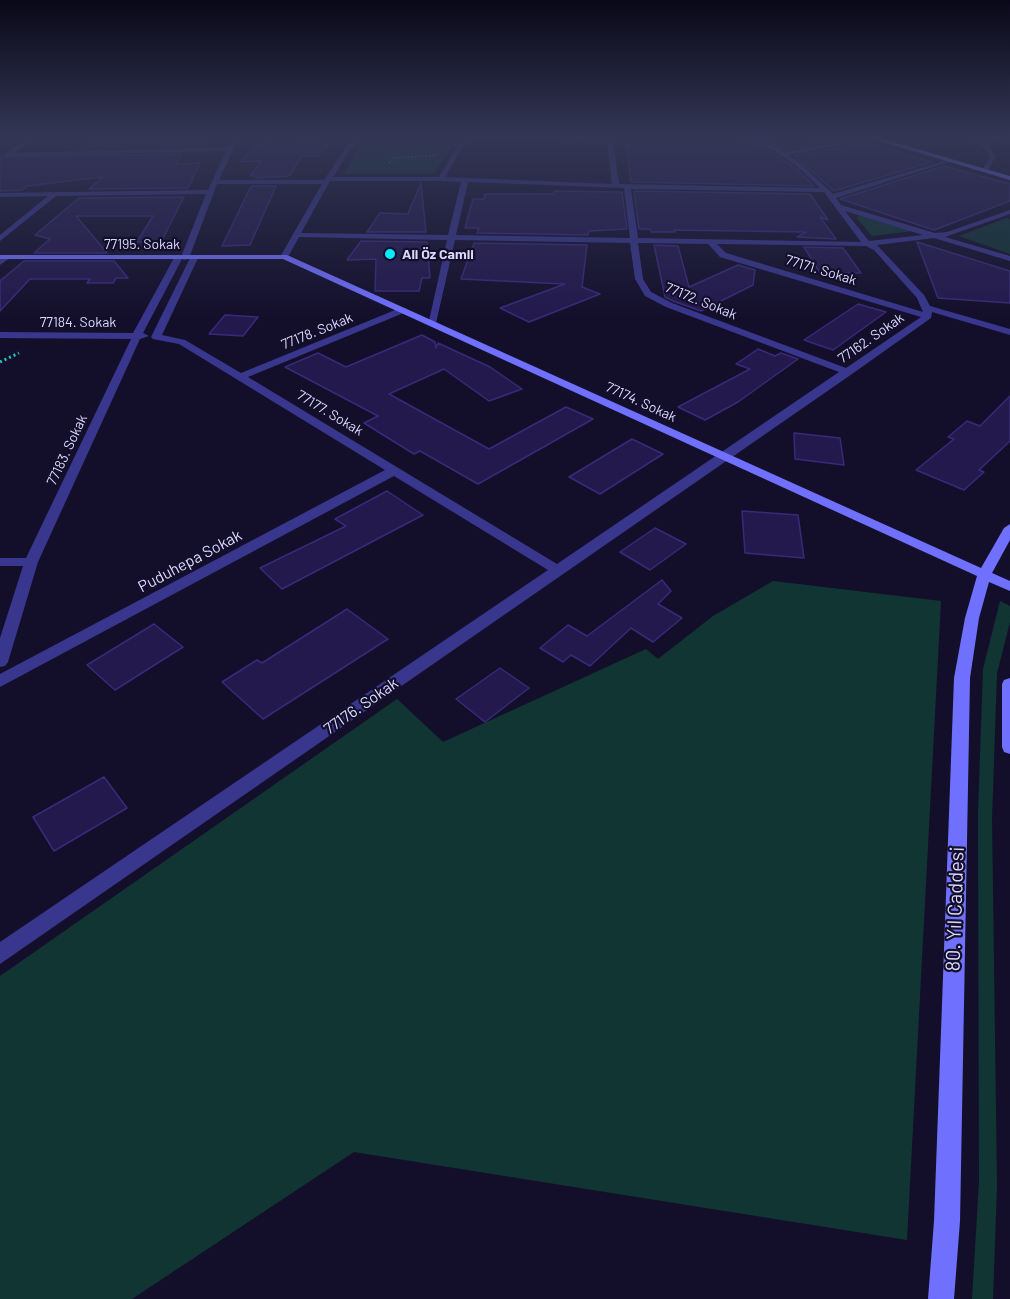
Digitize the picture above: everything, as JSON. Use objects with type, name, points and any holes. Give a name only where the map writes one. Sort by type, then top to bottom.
[{"type":"main road","name":"77195. Sokak","points":[[2,259],[284,257]]},
{"type":"main road","name":"77174. Sokak","points":[[284,257],[1010,586]]},
{"type":"main road","name":"80. Yıl Caddesi","points":[[940,1299],[947,1221],[962,678],[972,618],[985,573],[1010,528]]},
{"type":"main road","points":[[1010,684],[1010,747]]},
{"type":"street","points":[[0,238],[53,196]]},
{"type":"street","points":[[156,337],[209,196]]},
{"type":"street","points":[[284,257],[318,196]]},
{"type":"street","points":[[431,322],[461,196]]},
{"type":"street","name":"77172. Sokak","points":[[628,196],[639,279],[648,294],[669,305],[848,372]]},
{"type":"street","points":[[836,196],[832,197],[867,244],[877,248],[921,297],[927,312]]},
{"type":"street","points":[[838,206],[1010,259]]},
{"type":"street","points":[[296,235],[867,244],[948,234],[1008,214]]},
{"type":"street","name":"77171. Sokak","points":[[711,242],[723,255],[927,312],[1010,332]]},
{"type":"street","name":"77183. Sokak","points":[[0,662],[32,562],[137,335],[186,258]]},
{"type":"street","name":"77178. Sokak","points":[[240,377],[403,310]]},
{"type":"street","name":"77162. Sokak","points":[[722,456],[848,372],[927,312]]},
{"type":"street","name":"77184. Sokak","points":[[0,335],[156,337]]},
{"type":"street","name":"77177. Sokak","points":[[156,337],[182,342],[558,570]]},
{"type":"street","name":"77176. Sokak","points":[[0,954],[722,456]]},
{"type":"street","name":"Puduhepa Sokak","points":[[0,681],[395,470]]},
{"type":"street","points":[[0,562],[32,562]]},
{"type":"green space","points":[[865,215],[913,231],[872,236],[856,217]]},
{"type":"green space","points":[[1006,218],[1010,219],[1010,254],[959,236]]},
{"type":"green space","points":[[773,581],[941,601],[907,1240],[354,1152],[132,1299],[0,1299],[0,976],[397,699],[443,742],[646,649],[658,659],[713,616]]},
{"type":"green space","points":[[1000,601],[1010,606],[1010,622],[997,673],[992,818],[997,1186],[993,1299],[972,1299],[979,1182],[978,813],[983,669]]},
{"type":"building","points":[[246,196],[272,196],[250,245],[222,246]]},
{"type":"building","points":[[416,196],[422,196],[426,232],[367,232],[380,213],[408,214]]},
{"type":"building","points":[[485,196],[622,196],[627,229],[589,231],[588,235],[477,233],[479,228],[465,228],[473,199],[484,199]]},
{"type":"building","points":[[635,196],[811,196],[828,220],[820,217],[836,239],[797,237],[806,232],[674,230],[675,232],[651,232],[650,229],[639,229]]},
{"type":"building","points":[[851,196],[1010,196],[1010,201],[934,230],[840,199]]},
{"type":"building","points":[[184,197],[161,242],[137,242],[153,216],[76,216],[107,253],[34,253],[50,239],[35,235],[79,198]]},
{"type":"building","points":[[361,241],[427,242],[430,278],[422,278],[419,291],[375,291],[376,259],[347,260]]},
{"type":"building","points":[[917,242],[1010,271],[1010,303],[938,298]]},
{"type":"building","points":[[474,243],[587,245],[582,287],[600,294],[529,322],[500,308],[565,284],[461,279]]},
{"type":"building","points":[[654,245],[678,246],[689,287],[738,265],[755,270],[753,285],[701,311],[673,301],[665,297]]},
{"type":"building","points":[[804,247],[843,248],[861,273],[820,273]]},
{"type":"building","points":[[24,261],[114,261],[128,278],[116,278],[113,283],[87,283],[90,279],[30,279],[0,311],[0,281]]},
{"type":"building","points":[[858,304],[886,312],[833,350],[804,340]]},
{"type":"building","points":[[225,315],[258,317],[243,336],[209,334]]},
{"type":"building","points":[[422,335],[435,342],[436,348],[438,343],[490,367],[522,389],[489,401],[444,369],[389,394],[489,449],[566,407],[593,419],[478,484],[420,451],[414,454],[364,423],[378,416],[285,367],[318,353],[346,367]]},
{"type":"building","points":[[758,349],[775,356],[781,353],[798,359],[738,402],[705,420],[678,407],[750,369],[736,364]]},
{"type":"building","points":[[1010,396],[1010,441],[979,470],[984,472],[964,490],[916,470],[954,439],[948,437],[967,421],[980,426]]},
{"type":"building","points":[[794,433],[840,438],[844,465],[795,459]]},
{"type":"building","points":[[632,439],[663,454],[600,494],[569,477]]},
{"type":"building","points":[[387,491],[423,515],[282,589],[260,568],[346,526],[335,519]]},
{"type":"building","points":[[742,511],[798,515],[804,558],[745,553]]},
{"type":"building","points":[[655,528],[686,544],[650,570],[620,552]]},
{"type":"building","points":[[662,580],[671,591],[658,604],[682,618],[653,642],[631,628],[590,666],[571,655],[563,662],[540,648],[568,625],[587,636]]},
{"type":"building","points":[[347,609],[388,639],[263,719],[222,682],[257,660],[262,663]]},
{"type":"building","points":[[154,624],[183,647],[115,690],[87,665]]},
{"type":"building","points":[[500,668],[529,688],[485,722],[456,699]]},
{"type":"building","points":[[104,777],[127,808],[54,851],[33,817]]},
{"type":"place","name":"Ali Öz Camii","points":[[390,254]]}]
